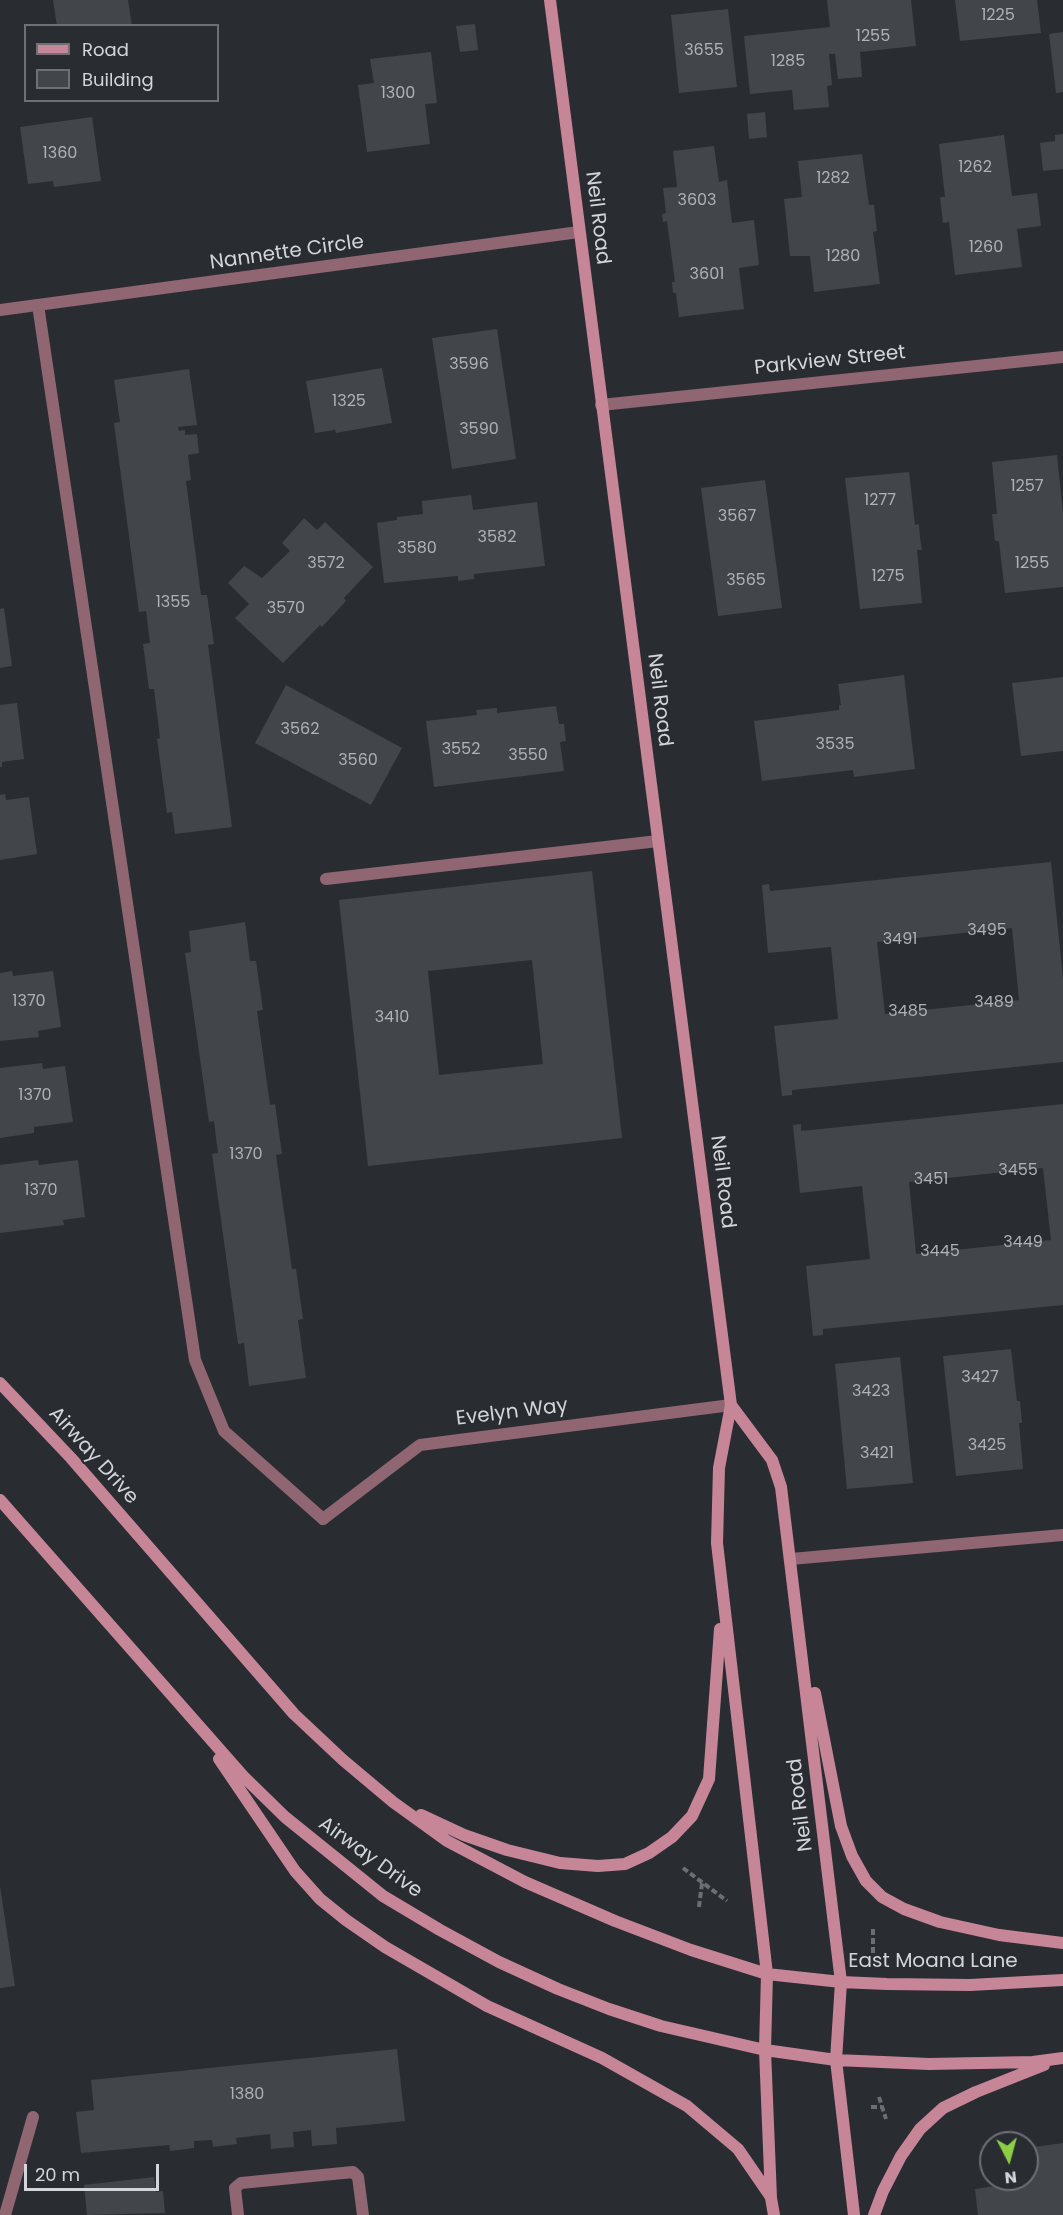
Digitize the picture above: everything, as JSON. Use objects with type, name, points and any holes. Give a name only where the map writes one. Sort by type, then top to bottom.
[{"type":"main road","name":"Neil Road","points":[[550,0],[731,1405],[719,1468],[717,1543],[722,1602],[767,1974],[765,2050],[771,2198],[774,2215]]},
{"type":"main road","name":"Airway Drive","points":[[0,1383],[71,1458],[294,1714],[343,1760],[393,1802],[447,1840],[525,1882],[691,1950],[767,1974],[802,1978]]},
{"type":"main road","name":"Neil Road","points":[[731,1405],[772,1460],[781,1486],[841,1982],[836,2060],[854,2215]]},
{"type":"main road","name":"Airway Drive","points":[[0,1500],[243,1776],[285,1818],[383,1896],[499,1962],[609,2009],[660,2026],[765,2050],[836,2060]]},
{"type":"main road","points":[[794,1581],[842,1826],[852,1856],[866,1881],[882,1897],[904,1909],[940,1922],[999,1935],[1063,1943]]},
{"type":"main road","points":[[393,1802],[464,1835],[507,1850],[560,1863],[598,1866],[625,1864],[649,1853],[672,1837],[692,1816],[709,1779],[722,1602]]},
{"type":"main road","points":[[189,1715],[295,1871],[320,1899],[375,1940],[432,1976],[487,2006],[602,2058],[687,2106],[738,2149],[771,2198]]},
{"type":"main road","name":"East Moana Lane","points":[[802,1978],[841,1982],[970,1985],[1063,1980]]},
{"type":"main road","points":[[836,2060],[929,2064],[1033,2062],[1063,2059]]},
{"type":"main road","points":[[874,2215],[883,2191],[901,2156],[920,2129],[943,2108],[994,2084],[1063,2059]]},
{"type":"street","name":"Nannette Circle","points":[[0,310],[579,232]]},
{"type":"street","name":"Evelyn Way","points":[[38,305],[195,1360],[224,1431],[323,1519],[420,1445],[731,1405]]},
{"type":"street","name":"Parkview Street","points":[[601,405],[1063,357]]},
{"type":"street","points":[[326,879],[657,841]]},
{"type":"street","points":[[791,1559],[1063,1535]]},
{"type":"street","points":[[5,2215],[33,2117]]},
{"type":"street","points":[[238,2215],[235,2188],[241,2183],[353,2172],[358,2177],[363,2215]]},
{"type":"path","points":[[683,1868],[727,1900]]},
{"type":"path","points":[[699,1907],[702,1883]]},
{"type":"path","points":[[873,1919],[873,1953]]},
{"type":"path","points":[[879,2097],[886,2120]]},
{"type":"building","points":[[53,0],[128,0],[132,24],[57,24]]},
{"type":"building","points":[[827,0],[911,0],[916,46],[860,52],[862,77],[838,79],[835,54],[829,54],[832,85],[827,86],[829,107],[794,110],[792,90],[750,94],[744,36],[830,27]]},
{"type":"building","points":[[955,0],[1037,0],[1041,33],[960,41]]},
{"type":"building","points":[[728,9],[737,87],[679,93],[671,15]]},
{"type":"building","points":[[475,24],[478,50],[460,52],[456,26]]},
{"type":"building","points":[[1063,32],[1063,92],[1056,93],[1049,34]]},
{"type":"building","points":[[431,52],[437,103],[425,104],[430,144],[367,152],[358,85],[374,83],[370,59]]},
{"type":"building","points":[[765,112],[767,137],[749,139],[747,114]]},
{"type":"building","points":[[92,117],[101,181],[54,187],[53,181],[28,184],[20,127]]},
{"type":"building","points":[[1063,134],[1063,169],[1043,171],[1040,143],[1055,141],[1055,135]]},
{"type":"building","points":[[1004,135],[1012,196],[1037,193],[1041,226],[1017,229],[1022,267],[955,275],[949,222],[943,223],[940,197],[945,197],[939,144]]},
{"type":"building","points":[[714,146],[719,182],[727,180],[732,223],[754,220],[759,265],[739,268],[744,309],[679,317],[676,293],[673,293],[672,282],[675,282],[667,221],[663,222],[662,214],[666,213],[663,188],[677,187],[673,151]]},
{"type":"building","points":[[862,154],[869,205],[874,205],[877,231],[873,232],[880,284],[814,292],[810,256],[790,256],[784,199],[802,197],[798,161]]},
{"type":"building","points":[[497,329],[516,459],[452,469],[432,338]]},
{"type":"building","points":[[382,368],[392,423],[336,433],[335,430],[315,433],[306,381]]},
{"type":"building","points":[[189,369],[197,425],[178,427],[179,431],[185,430],[185,435],[197,434],[199,453],[188,455],[191,480],[186,481],[201,595],[207,595],[214,644],[208,645],[232,827],[175,834],[172,812],[167,813],[157,739],[160,738],[154,689],[149,689],[143,644],[150,643],[146,611],[139,612],[114,423],[120,422],[114,380]]},
{"type":"building","points":[[1057,455],[1063,512],[1063,587],[1005,593],[999,541],[995,541],[992,514],[997,514],[992,462]]},
{"type":"building","points":[[909,472],[915,525],[919,524],[922,550],[917,550],[922,603],[860,609],[845,478]]},
{"type":"building","points":[[765,480],[782,608],[718,616],[701,488]]},
{"type":"building","points":[[471,495],[473,510],[537,502],[545,566],[474,574],[474,579],[458,581],[458,576],[384,583],[377,523],[397,520],[397,517],[423,514],[422,501]]},
{"type":"building","points":[[304,518],[317,530],[325,522],[373,567],[344,598],[346,601],[322,627],[320,625],[283,663],[235,618],[249,604],[228,583],[244,566],[262,578],[290,551],[282,543]]},
{"type":"building","points":[[4,608],[12,666],[0,668],[0,609]]},
{"type":"building","points":[[904,675],[915,769],[854,777],[853,770],[762,781],[754,721],[839,710],[839,705],[841,705],[838,684]]},
{"type":"building","points":[[1063,677],[1063,751],[1021,756],[1012,683]]},
{"type":"building","points":[[286,685],[402,748],[371,805],[255,743]]},
{"type":"building","points":[[17,703],[24,759],[2,762],[2,767],[0,767],[0,705]]},
{"type":"building","points":[[556,706],[559,724],[564,724],[566,741],[560,742],[564,771],[434,787],[426,721],[477,715],[476,710],[497,708],[497,713]]},
{"type":"building","points":[[5,794],[6,800],[29,797],[37,854],[0,860],[0,795]]},
{"type":"building","points":[[1051,862],[1063,978],[1063,1062],[792,1090],[792,1095],[782,1096],[774,1026],[838,1019],[831,947],[768,953],[762,885],[769,884],[770,891]],"holes":[[[1012,928],[1019,1000],[885,1014],[877,942]]]},
{"type":"building","points":[[592,871],[622,1138],[368,1166],[339,900]],"holes":[[[532,960],[543,1064],[439,1075],[428,971]]]},
{"type":"building","points":[[245,922],[250,961],[256,961],[263,1010],[257,1011],[270,1105],[275,1104],[282,1154],[276,1155],[292,1269],[296,1269],[303,1319],[298,1320],[306,1378],[249,1386],[244,1343],[238,1344],[212,1154],[218,1153],[214,1121],[209,1122],[185,953],[191,952],[189,931]]},
{"type":"building","points":[[12,971],[13,976],[53,971],[61,1027],[38,1031],[39,1037],[0,1041],[0,973]]},
{"type":"building","points":[[42,1063],[43,1069],[65,1066],[73,1122],[34,1127],[34,1133],[0,1138],[0,1068]]},
{"type":"building","points":[[1063,1104],[1063,1305],[823,1329],[823,1335],[813,1336],[806,1266],[870,1259],[862,1186],[800,1193],[793,1125],[801,1124],[801,1131]],"holes":[[[1043,1168],[1051,1240],[916,1254],[909,1182]]]},
{"type":"building","points":[[38,1160],[39,1165],[78,1160],[85,1217],[63,1220],[64,1225],[0,1233],[0,1165]]},
{"type":"building","points":[[1011,1349],[1017,1401],[1020,1401],[1022,1423],[1019,1423],[1023,1469],[956,1476],[943,1356]]},
{"type":"building","points":[[900,1357],[913,1483],[847,1489],[835,1364]]},
{"type":"building","points":[[0,1886],[15,1986],[0,1988]]},
{"type":"building","points":[[397,2049],[405,2121],[336,2128],[337,2144],[312,2146],[311,2130],[293,2132],[294,2147],[271,2149],[270,2134],[236,2138],[237,2144],[213,2147],[212,2140],[194,2141],[194,2148],[170,2151],[169,2145],[81,2153],[76,2112],[94,2110],[91,2080]]},
{"type":"building","points":[[1063,2143],[1063,2215],[978,2215],[975,2189],[979,2188],[979,2191],[1039,2191],[1039,2146]]},
{"type":"building","points":[[154,2177],[156,2192],[163,2191],[165,2213],[87,2215],[84,2185]]}]
